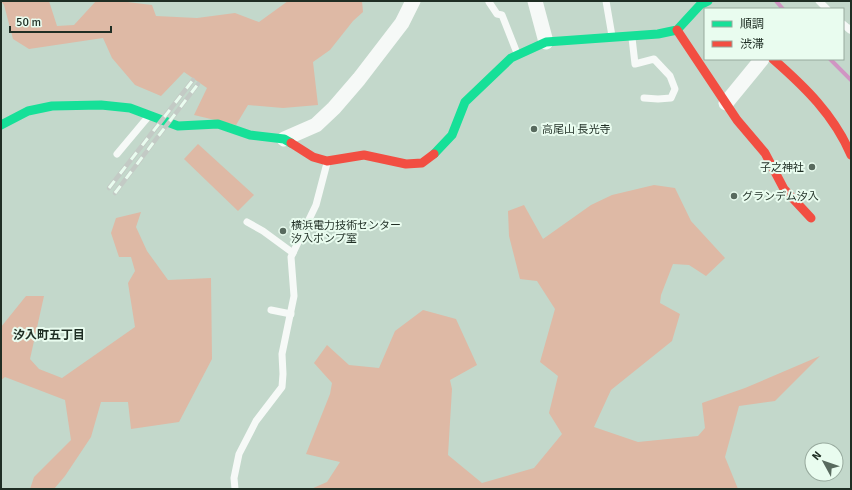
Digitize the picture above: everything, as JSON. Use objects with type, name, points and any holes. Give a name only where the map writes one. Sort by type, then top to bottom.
[{"type":"street","points":[[284,139],[316,125],[334,108],[359,79],[402,23],[413,1]]},
{"type":"street","points":[[535,1],[546,42]]},
{"type":"street","points":[[1,125],[21,113],[52,106],[102,105],[130,108],[150,114],[178,126],[218,124],[250,135],[284,139],[313,156],[328,161],[364,155],[406,164],[422,163],[439,150],[452,135],[465,102],[511,58],[546,42],[658,34],[677,30],[700,5],[711,2]]},
{"type":"street","points":[[677,30],[737,120],[765,153],[784,188],[811,218]]},
{"type":"street","points":[[726,103],[761,60]]},
{"type":"street","points":[[774,60],[810,93],[829,116],[851,155]]},
{"type":"lane","points":[[606,1],[612,37]]},
{"type":"lane","points":[[489,2],[496,14],[502,14],[517,55]]},
{"type":"lane","points":[[844,25],[850,30],[851,28]]},
{"type":"lane","points":[[632,36],[635,64],[654,59],[670,76],[675,89],[671,98],[644,98]]},
{"type":"lane","points":[[117,154],[150,114]]},
{"type":"lane","points":[[234,489],[234,478],[239,454],[256,421],[282,387],[282,354],[294,296],[291,257],[316,205],[328,161]]},
{"type":"lane","points":[[247,222],[263,231],[293,253]]},
{"type":"lane","points":[[271,310],[291,314]]},
{"type":"shaded area","points":[[1,1],[49,1],[57,26],[74,25],[96,1],[119,1],[152,5],[156,16],[197,18],[235,13],[259,22],[288,1],[362,1],[363,12],[353,21],[330,50],[313,62],[318,105],[283,108],[248,105],[236,125],[194,115],[207,88],[184,72],[161,96],[135,85],[112,58],[103,38],[29,49],[13,39],[4,5]]},
{"type":"shaded area","points":[[198,144],[254,195],[238,211],[184,159]]},
{"type":"shaded area","points":[[654,185],[675,188],[691,221],[725,258],[706,276],[689,265],[673,264],[661,295],[660,303],[680,314],[672,341],[611,390],[594,427],[638,442],[698,436],[705,428],[702,403],[745,388],[820,356],[775,401],[739,406],[725,457],[738,489],[311,489],[327,482],[340,462],[306,454],[330,394],[332,383],[314,363],[327,345],[349,365],[379,368],[395,331],[423,310],[456,319],[477,365],[450,380],[452,389],[448,455],[482,483],[534,468],[562,434],[549,413],[558,376],[540,362],[555,309],[537,281],[520,279],[509,236],[508,211],[524,205],[543,239],[591,205],[612,195]]},
{"type":"shaded area","points":[[141,212],[136,227],[147,251],[168,280],[211,278],[212,359],[179,422],[131,429],[128,402],[101,402],[91,437],[65,476],[54,489],[30,489],[34,477],[71,440],[65,400],[5,377],[1,380],[1,327],[26,296],[44,296],[30,359],[39,369],[62,378],[135,327],[128,283],[135,271],[131,257],[119,257],[111,233],[116,218]]},
{"type":"waterway","points":[[776,1],[782,8]]},
{"type":"waterway","points":[[831,60],[851,80]]},
{"type":"railway","points":[[109,188],[193,80]]},
{"type":"railway","points":[[115,193],[198,84]]},
{"type":"traffic: fast","points":[[434,154],[452,135],[465,102],[511,58],[546,42],[658,34],[677,30],[700,5],[708,1]]},
{"type":"traffic: fast","points":[[1,125],[28,111],[52,106],[101,105],[130,108],[178,126],[218,124],[250,135],[284,139],[291,143]]},
{"type":"traffic: jam","points":[[677,30],[737,120],[765,153],[784,189],[811,218]]},
{"type":"traffic: jam","points":[[774,60],[818,102],[836,127],[851,155]]},
{"type":"traffic: jam","points":[[291,143],[313,157],[327,161],[364,155],[406,164],[422,163],[434,154]]},
{"type":"place","name":"高尾山 長光寺","points":[[534,129]]},
{"type":"place","name":"子之神社","points":[[812,167]]},
{"type":"place","name":"グランデム汐入","points":[[734,196]]},
{"type":"place","name":"横浜電力技術センター 汐入ポンプ室","points":[[283,231]]},
{"type":"district","name":"汐入町五丁目","points":[[49,335]]}]
